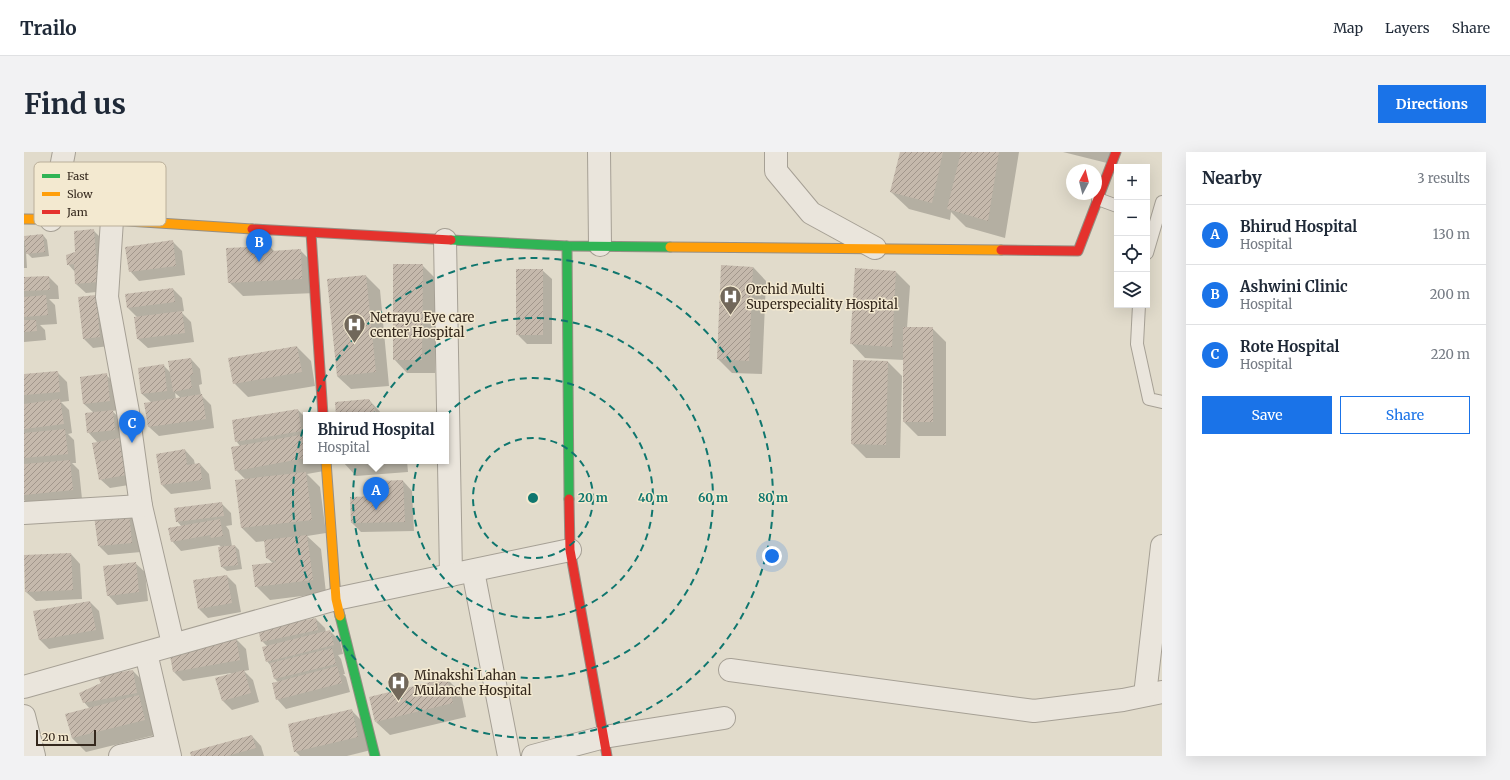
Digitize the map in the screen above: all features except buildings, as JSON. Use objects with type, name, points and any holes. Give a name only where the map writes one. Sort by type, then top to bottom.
[{"type":"street","points":[[62,162],[64,152]]},
{"type":"street","points":[[599,152],[600,245]]},
{"type":"street","points":[[776,152],[776,171],[811,213],[875,248]]},
{"type":"street","points":[[1102,189],[1116,152]]},
{"type":"street","points":[[166,224],[311,233],[567,246],[600,245],[1078,251],[1098,200]]},
{"type":"street","points":[[24,219],[34,219]]},
{"type":"street","points":[[112,226],[107,297],[128,412],[141,506],[173,644]]},
{"type":"street","points":[[311,233],[323,412]]},
{"type":"street","points":[[445,240],[448,412]]},
{"type":"street","points":[[567,246],[570,550],[606,746]]},
{"type":"street","points":[[449,463],[451,575]]},
{"type":"street","points":[[326,464],[336,599],[375,756]]},
{"type":"street","points":[[24,513],[141,506]]},
{"type":"street","points":[[730,670],[1034,711],[1122,700],[1154,693],[1162,546]]},
{"type":"street","points":[[24,687],[336,599],[570,550]]},
{"type":"street","points":[[473,571],[509,756]]},
{"type":"street","points":[[120,756],[168,751],[146,653]]},
{"type":"street","points":[[24,716],[34,756]]},
{"type":"street","points":[[533,756],[606,746],[724,718]]},
{"type":"lane","points":[[1101,200],[1114,205]]},
{"type":"lane","points":[[1149,236],[1152,217],[1162,202]]},
{"type":"lane","points":[[1140,308],[1137,344],[1149,399],[1162,402]]},
{"type":"traffic: fast","points":[[451,240],[567,246],[670,247]]},
{"type":"traffic: fast","points":[[567,246],[569,499]]},
{"type":"traffic: fast","points":[[340,616],[375,756]]},
{"type":"traffic: slow","points":[[24,219],[34,219]]},
{"type":"traffic: slow","points":[[166,223],[252,229]]},
{"type":"traffic: slow","points":[[670,247],[1001,250]]},
{"type":"traffic: slow","points":[[326,464],[336,599],[340,616]]},
{"type":"traffic: jam","points":[[1001,250],[1078,251],[1116,152]]},
{"type":"traffic: jam","points":[[252,229],[451,240]]},
{"type":"traffic: jam","points":[[311,233],[323,412]]},
{"type":"traffic: jam","points":[[569,499],[570,550],[607,756]]},
{"type":"place","name":"Ashwini Clinic","points":[[259,262]]},
{"type":"place","name":"Orchid Multi Superspeciality Hospital","points":[[731,316]]},
{"type":"place","name":"Netrayu Eye care center Hospital","points":[[354,344]]},
{"type":"place","name":"Rote Hospital","points":[[132,443]]},
{"type":"place","name":"Bhirud Hospital","points":[[376,510]]},
{"type":"place","name":"Minakshi Lahan Mulanche Hospital","points":[[398,702]]}]
